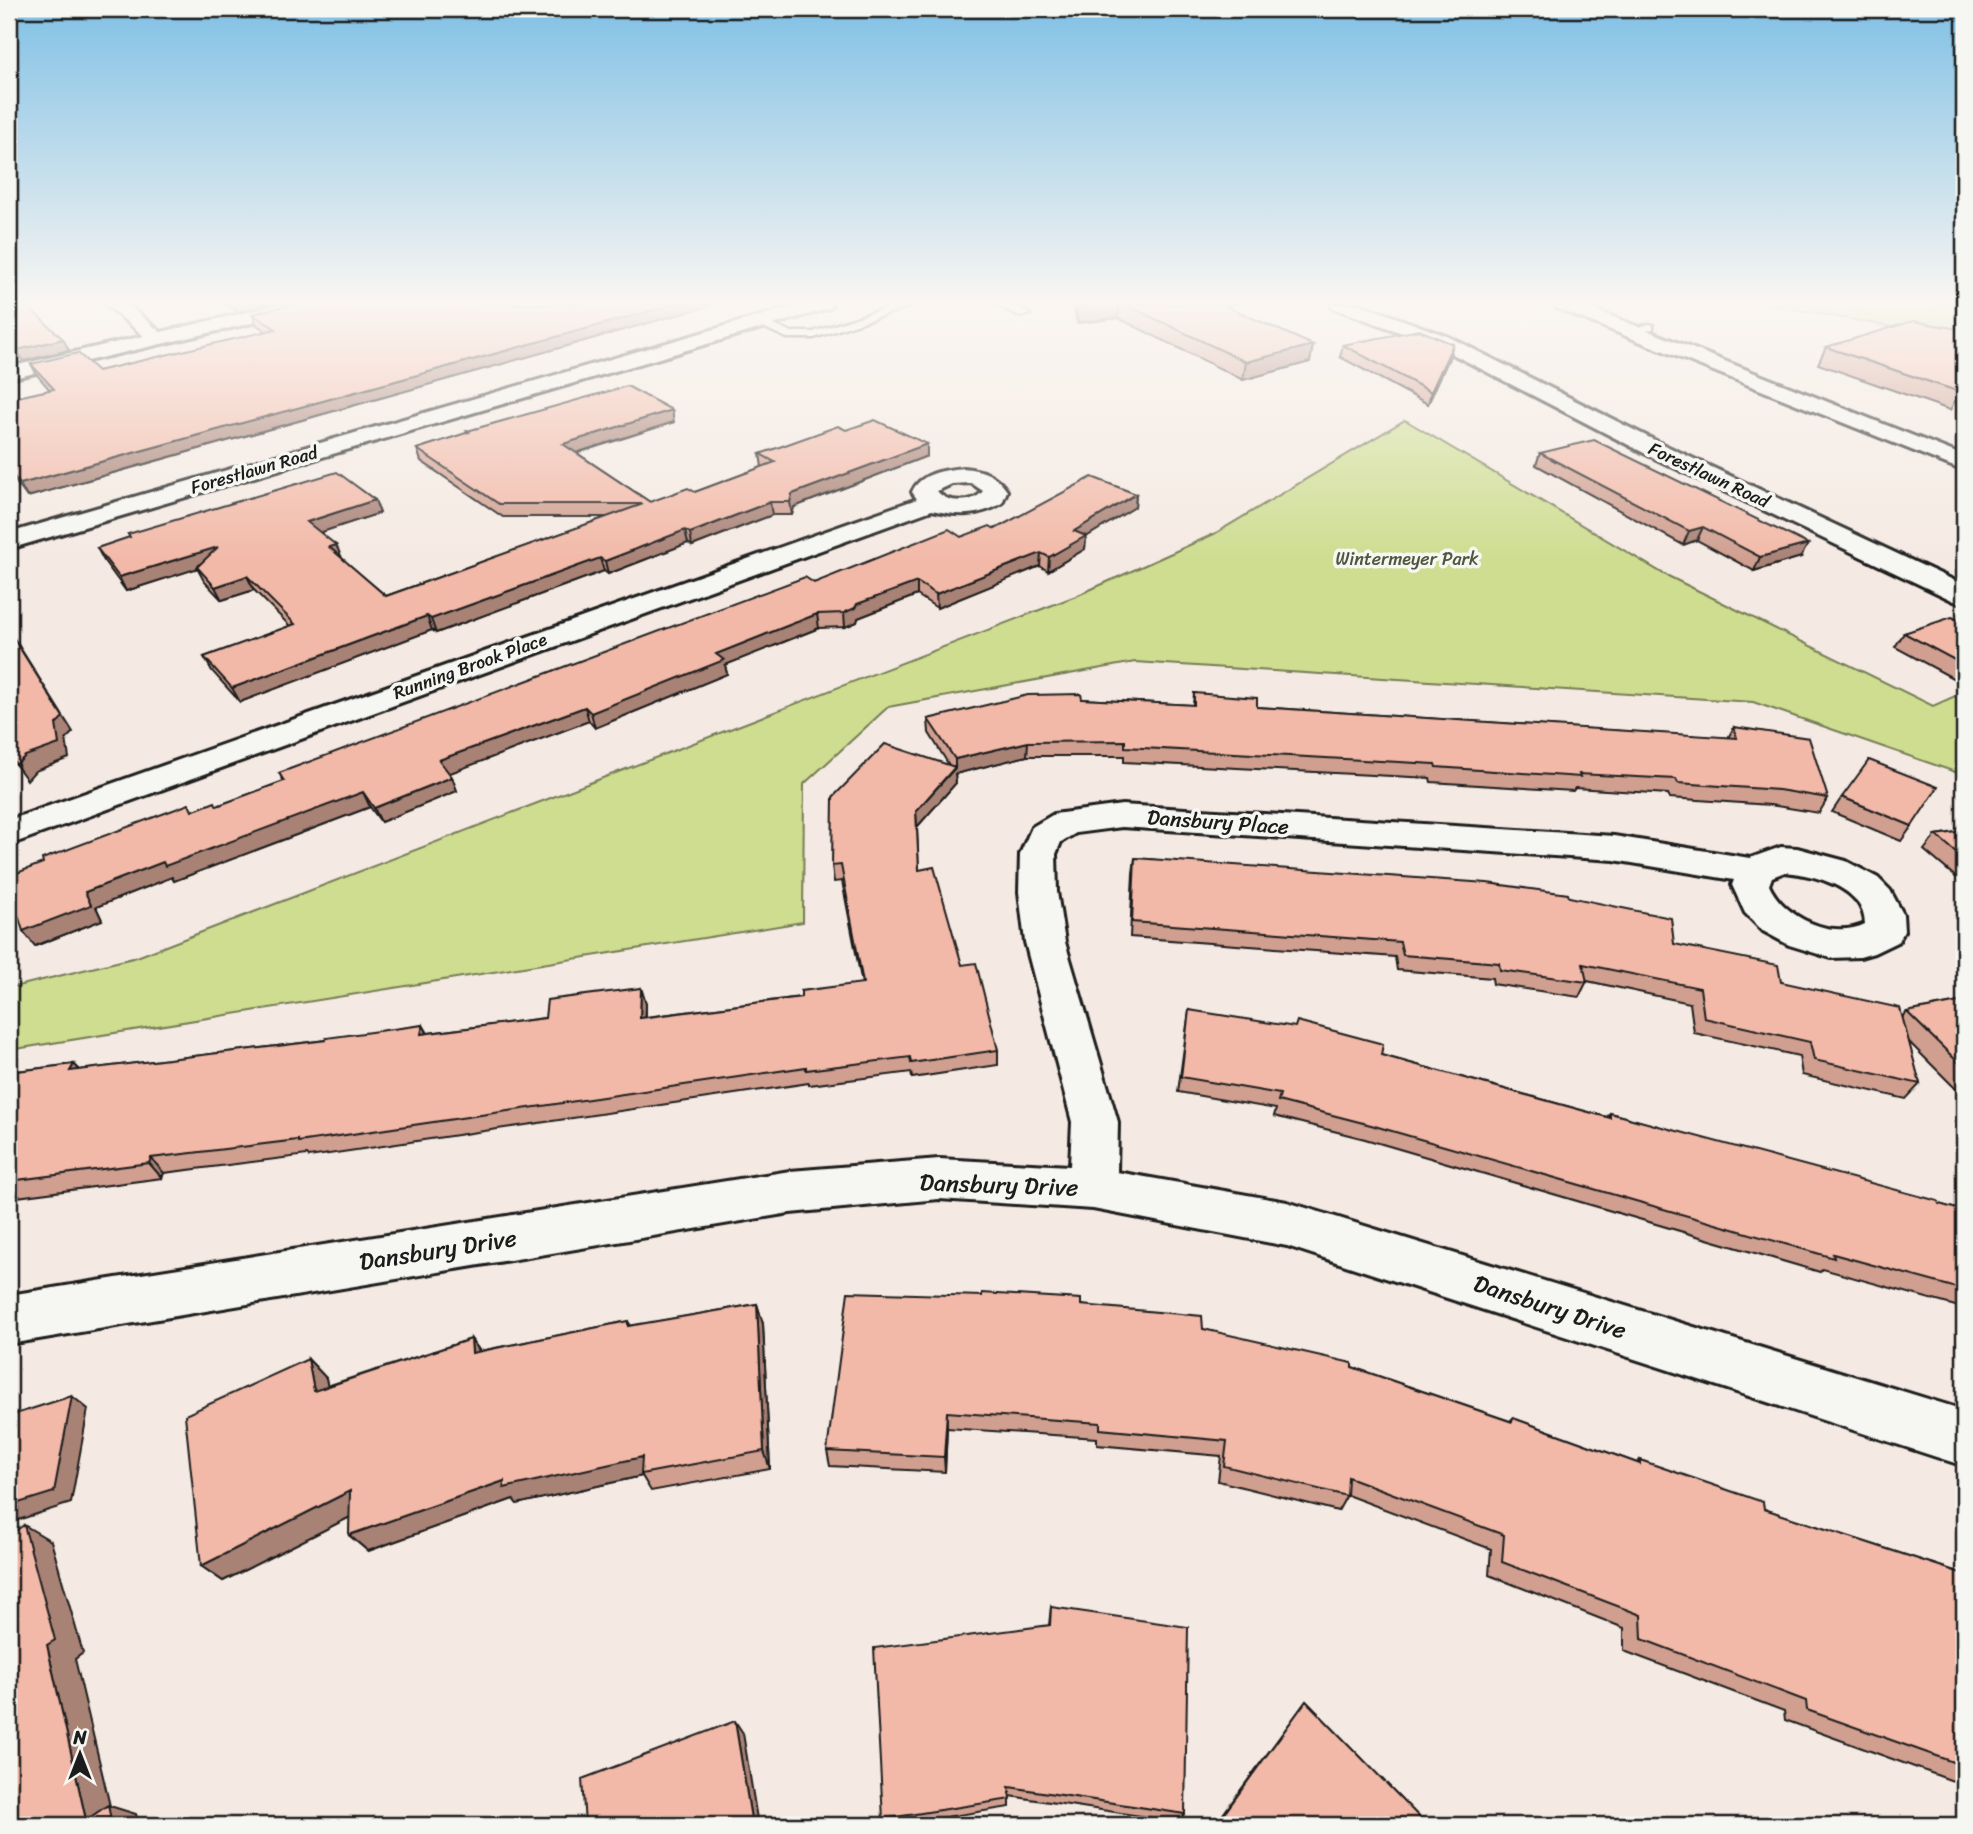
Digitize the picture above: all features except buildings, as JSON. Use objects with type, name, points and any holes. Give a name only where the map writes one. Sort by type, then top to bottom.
[{"type":"street","name":"Forestlawn Road","points":[[9,541],[531,390]]},
{"type":"street","name":"Forestlawn Road","points":[[1537,390],[1654,449],[1964,595]]},
{"type":"street","points":[[1785,390],[1964,464]]},
{"type":"street","points":[[1802,390],[1964,450]]},
{"type":"street","name":"Running Brook Place","points":[[9,833],[932,502]]},
{"type":"street","name":"Dansbury Place","points":[[1093,1188],[1095,1122],[1045,942],[1038,892],[1038,854],[1045,835],[1067,822],[1122,816],[1614,848],[1753,871]]},
{"type":"street","name":"Dansbury Drive","points":[[9,1320],[790,1192],[939,1179],[1093,1188],[1287,1224],[1964,1438]]},
{"type":"green space","name":"Wintermeyer Park","points":[[1405,420],[1664,574],[1933,706],[1964,692],[1964,775],[1753,702],[1135,662],[888,707],[804,784],[803,922],[9,1050],[9,988],[137,957],[1076,596],[1214,534]]}]
